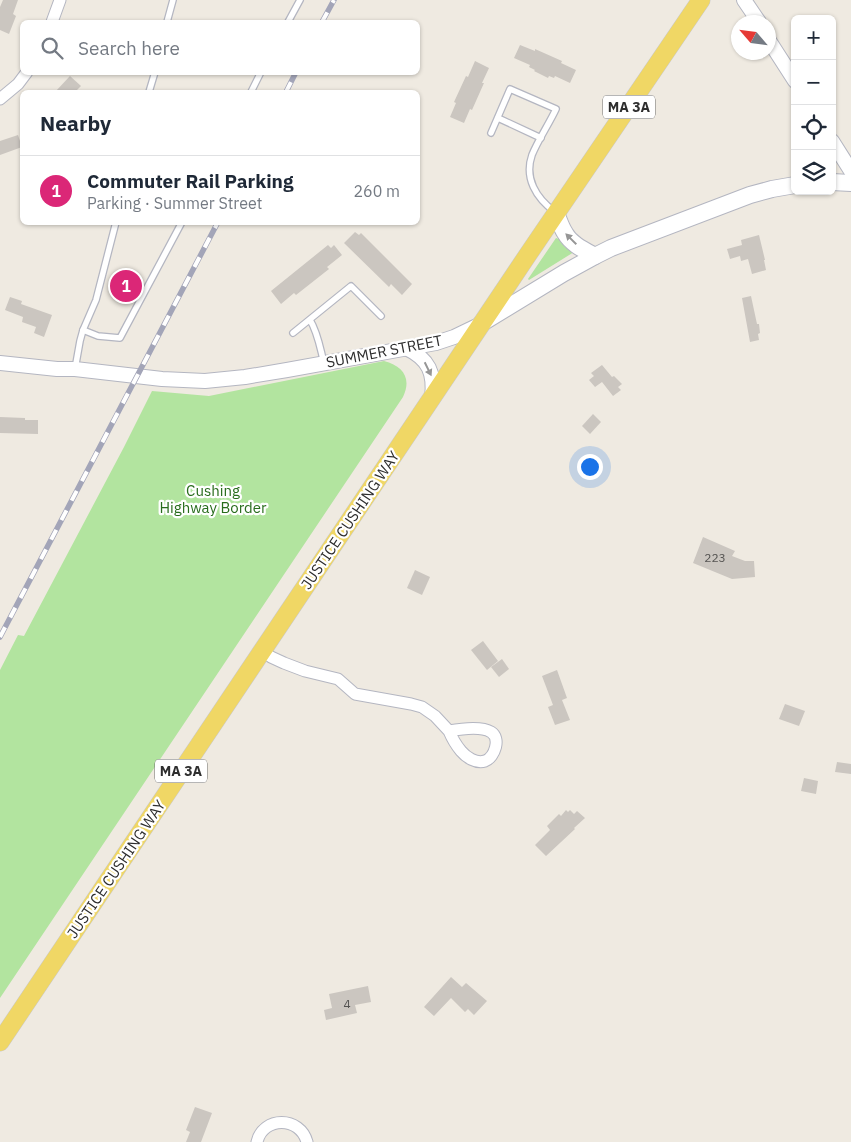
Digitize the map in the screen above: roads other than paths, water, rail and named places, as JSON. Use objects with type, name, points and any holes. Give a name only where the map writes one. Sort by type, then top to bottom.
[{"type":"main road","name":"JUSTICE CUSHING WAY","points":[[0,1042],[701,0]]},
{"type":"main road","points":[[836,182],[851,183]]},
{"type":"main road","name":"SUMMER STREET","points":[[482,323],[564,273],[611,248],[750,196],[791,186]]},
{"type":"main road","points":[[556,213],[569,239],[595,256]]},
{"type":"street","points":[[53,20],[60,0]]},
{"type":"street","points":[[744,0],[754,15]]},
{"type":"street","points":[[776,51],[791,75]]},
{"type":"street","points":[[0,99],[18,84],[25,75]]},
{"type":"street","points":[[836,147],[851,171]]},
{"type":"street","name":"SUMMER STREET","points":[[0,362],[162,379],[205,381],[245,377],[436,342],[454,337],[482,323]]},
{"type":"street","points":[[406,348],[415,352],[428,366],[433,386],[431,399]]},
{"type":"street","points":[[262,650],[284,663],[305,671],[338,679],[355,694],[416,705],[435,716],[449,731]]},
{"type":"street","points":[[257,1142],[261,1132],[266,1127],[279,1122],[298,1127],[303,1132],[307,1142]]},
{"type":"lane","points":[[168,20],[173,0]]},
{"type":"lane","points":[[289,20],[300,0]]},
{"type":"lane","points":[[150,90],[153,75]]},
{"type":"lane","points":[[252,90],[260,75]]},
{"type":"lane","points":[[491,133],[510,89],[556,109],[535,148],[530,166],[535,192],[556,213]]},
{"type":"lane","points":[[498,118],[541,138]]},
{"type":"lane","points":[[75,369],[83,330],[96,300],[115,225]]},
{"type":"lane","points":[[83,330],[98,336],[120,338],[180,225]]},
{"type":"lane","points":[[293,333],[351,286],[381,316]]},
{"type":"lane","points":[[310,320],[317,334],[324,363]]},
{"type":"railway","points":[[323,20],[334,0]]},
{"type":"railway","points":[[287,90],[294,75]]},
{"type":"railway","points":[[0,637],[216,225]]},
{"type":"place","name":"Commuter Rail Parking","points":[[126,286]]},
{"type":"park label","name":"Cushing Highway Border","points":[[213,498]]}]
